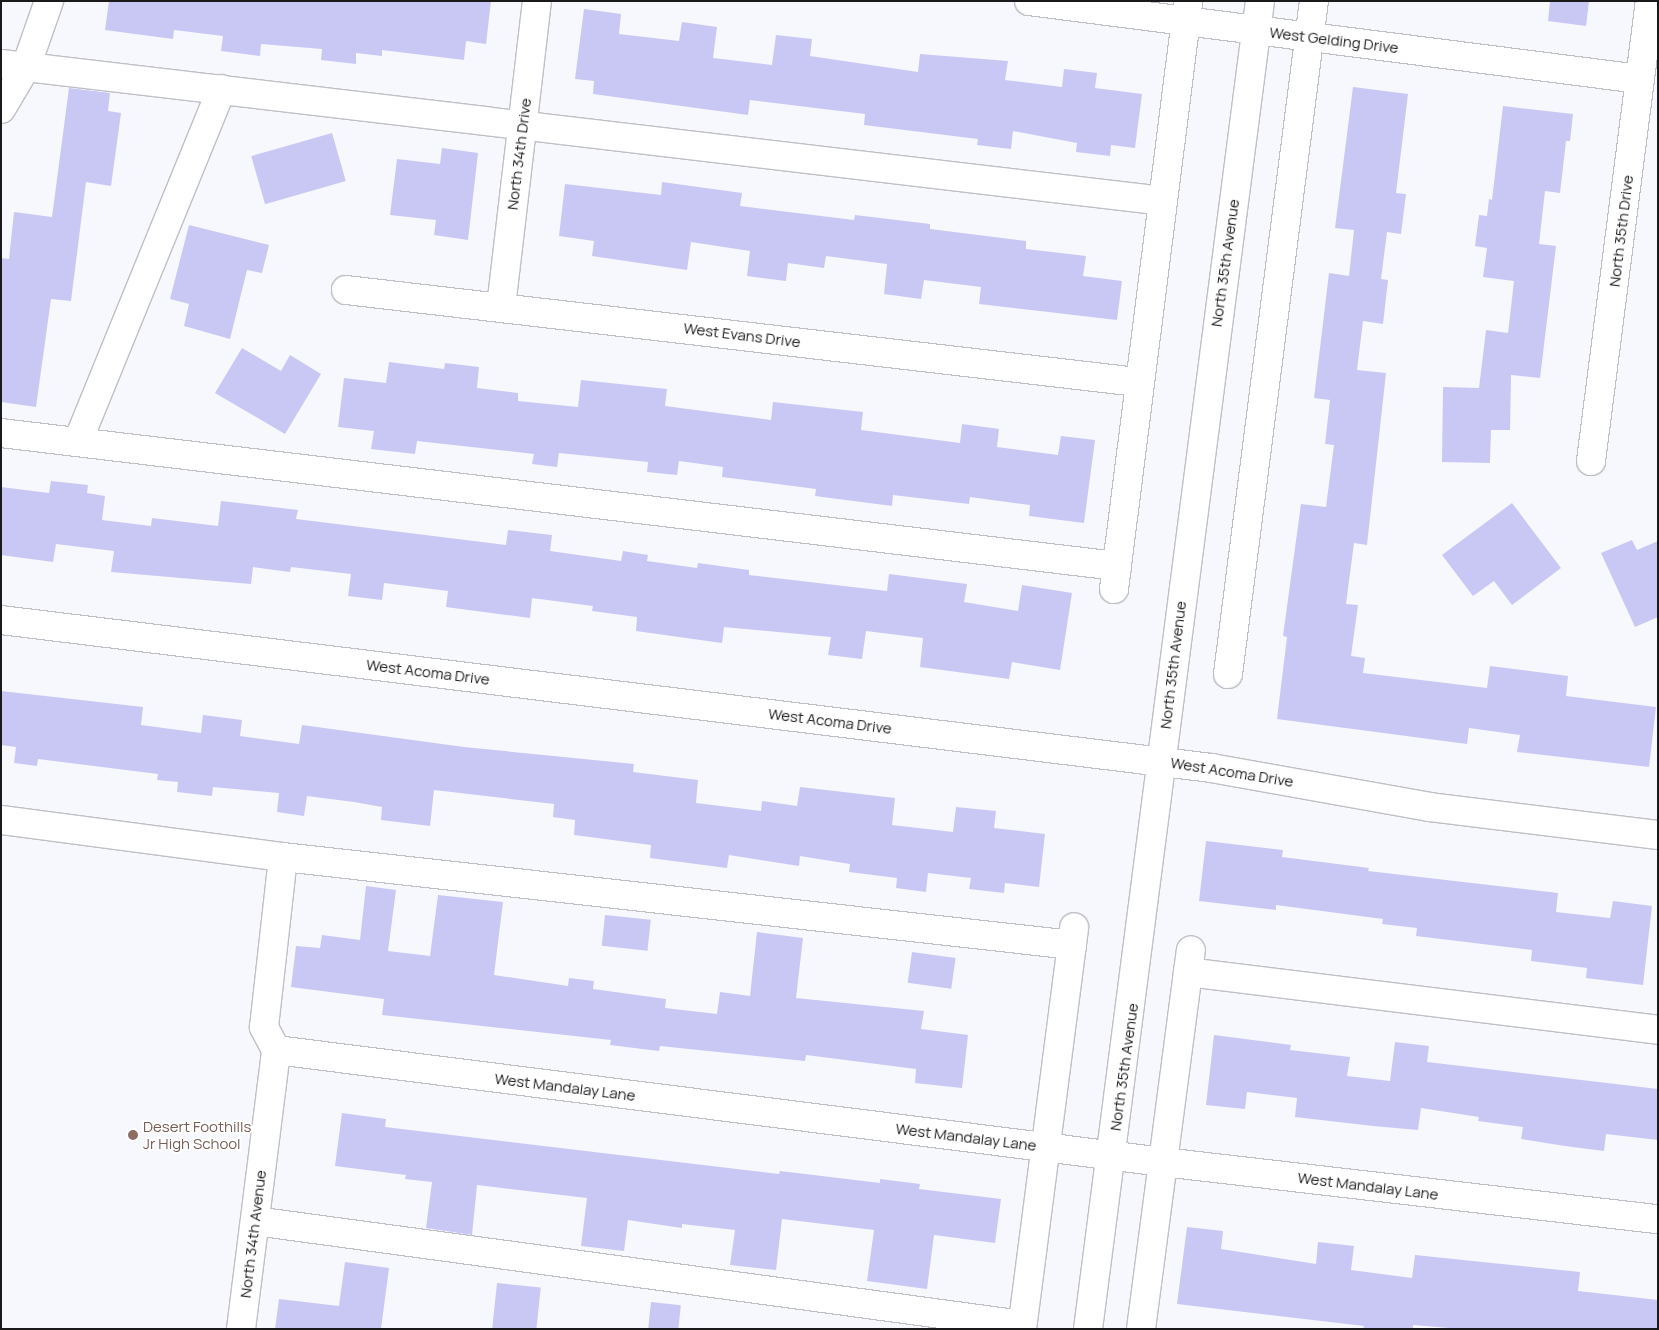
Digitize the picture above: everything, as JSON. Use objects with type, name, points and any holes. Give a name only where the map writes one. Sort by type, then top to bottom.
[{"type":"street","points":[[1,108],[13,65],[49,1]]},
{"type":"street","name":"North 34th Drive","points":[[501,306],[537,1]]},
{"type":"street","name":"West Gelding Drive","points":[[1029,1],[1187,11],[1256,30],[1640,79]]},
{"type":"street","name":"North 35th Avenue","points":[[1088,1329],[1260,1]]},
{"type":"street","points":[[1228,674],[1314,1]]},
{"type":"street","name":"North 35th Drive","points":[[1591,462],[1650,1]]},
{"type":"street","points":[[1,433],[78,441],[1115,578],[1138,382],[1187,11]]},
{"type":"street","points":[[13,65],[1163,201]]},
{"type":"street","points":[[78,441],[222,89]]},
{"type":"street","name":"West Evans Drive","points":[[346,290],[501,306],[1138,382]]},
{"type":"street","name":"West Acoma Drive","points":[[1,620],[1161,761],[1251,773],[1440,808],[1658,835]]},
{"type":"street","points":[[1,820],[282,857],[1073,935],[1022,1327],[255,1221]]},
{"type":"street","points":[[276,1050],[264,1027],[282,857]]},
{"type":"street","points":[[1141,1329],[1190,961],[1658,1030]]},
{"type":"street","name":"West Mandalay Lane","points":[[276,1050],[1162,1162],[1658,1219]]},
{"type":"street","name":"North 34th Avenue","points":[[241,1329],[276,1050]]},
{"type":"building","points":[[109,1],[491,1],[486,44],[466,41],[464,60],[382,50],[382,56],[356,53],[356,64],[321,60],[322,49],[261,44],[260,56],[221,51],[223,36],[174,30],[173,39],[105,30]]},
{"type":"building","points":[[1550,1],[1589,1],[1586,26],[1548,21]]},
{"type":"building","points":[[584,9],[621,14],[619,34],[679,41],[682,22],[717,27],[713,58],[772,65],[776,35],[812,39],[810,56],[918,72],[920,54],[1008,61],[1005,80],[1062,87],[1064,69],[1097,73],[1095,88],[1142,94],[1135,148],[1111,145],[1110,156],[1076,152],[1077,143],[1013,131],[1011,149],[977,145],[978,139],[864,125],[865,114],[750,100],[748,115],[593,94],[594,81],[575,79]]},
{"type":"building","points":[[1353,87],[1408,94],[1396,193],[1406,194],[1401,234],[1387,232],[1381,279],[1388,280],[1383,324],[1363,321],[1357,370],[1386,373],[1367,545],[1354,543],[1346,604],[1358,605],[1351,656],[1365,658],[1363,673],[1487,688],[1490,666],[1568,676],[1566,696],[1656,707],[1649,767],[1517,752],[1520,735],[1469,728],[1467,744],[1277,719],[1287,637],[1283,636],[1301,504],[1326,507],[1334,445],[1325,444],[1330,400],[1314,398],[1329,273],[1349,276],[1354,230],[1335,228]]},
{"type":"building","points":[[69,88],[110,93],[108,111],[121,113],[111,186],[86,182],[71,301],[51,299],[36,407],[1,402],[1,258],[9,259],[14,212],[52,217]]},
{"type":"building","points":[[1503,106],[1573,114],[1570,141],[1566,141],[1560,193],[1545,191],[1539,244],[1556,246],[1540,378],[1511,375],[1510,430],[1491,430],[1490,463],[1442,462],[1443,387],[1479,388],[1486,330],[1508,333],[1514,281],[1483,277],[1487,248],[1475,246],[1479,215],[1487,216],[1489,199],[1492,200]]},
{"type":"building","points":[[332,133],[346,181],[265,204],[251,156]]},
{"type":"building","points":[[442,148],[478,153],[468,240],[434,235],[436,220],[390,215],[397,159],[440,164]]},
{"type":"building","points":[[662,182],[742,193],[740,206],[854,220],[855,215],[930,224],[930,229],[1026,241],[1026,249],[1086,256],[1083,276],[1122,281],[1117,320],[979,304],[981,287],[924,280],[921,299],[884,294],[887,264],[826,256],[824,268],[788,263],[786,281],[747,276],[750,251],[691,242],[687,270],[592,256],[594,241],[559,236],[565,184],[661,195]]},
{"type":"building","points":[[189,225],[269,245],[262,273],[247,270],[230,339],[184,326],[189,304],[170,299]]},
{"type":"building","points":[[242,348],[281,371],[290,355],[321,374],[285,434],[215,393]]},
{"type":"building","points":[[389,362],[444,369],[445,363],[479,367],[477,388],[518,393],[518,401],[578,407],[581,380],[667,389],[665,406],[771,420],[773,402],[863,412],[861,430],[960,443],[962,424],[999,429],[997,447],[1058,455],[1061,436],[1095,440],[1084,523],[1029,516],[1030,505],[970,497],[969,504],[893,495],[892,506],[815,496],[816,489],[722,477],[723,467],[679,461],[677,475],[647,472],[648,462],[559,453],[557,467],[532,464],[534,454],[417,441],[415,454],[371,449],[374,431],[338,427],[344,378],[386,383]]},
{"type":"building","points":[[51,481],[88,485],[87,493],[105,496],[102,520],[151,526],[152,518],[218,526],[221,501],[298,510],[296,519],[506,545],[508,530],[552,535],[550,551],[621,561],[623,551],[648,555],[647,561],[697,568],[698,563],[749,570],[749,575],[887,591],[889,574],[967,584],[964,602],[1018,611],[1022,585],[1072,593],[1060,670],[1012,662],[1009,679],[920,667],[923,638],[866,631],[862,659],[828,655],[831,637],[724,627],[722,643],[636,631],[637,617],[592,611],[593,606],[532,598],[530,618],[446,607],[448,591],[384,583],[382,600],[348,596],[351,574],[291,567],[290,572],[253,567],[251,584],[111,572],[114,551],[56,544],[53,562],[1,555],[1,487],[49,493]]},
{"type":"building","points":[[1512,503],[1561,568],[1512,605],[1494,581],[1473,596],[1442,555]]},
{"type":"building","points":[[1632,540],[1637,550],[1658,541],[1658,617],[1635,627],[1601,553]]},
{"type":"building","points":[[1,691],[143,707],[141,725],[201,733],[203,715],[242,720],[240,736],[299,744],[302,725],[464,747],[634,764],[633,772],[698,780],[696,803],[761,811],[762,801],[797,806],[800,787],[895,798],[892,825],[953,832],[956,807],[996,811],[994,828],[1045,834],[1039,887],[1005,883],[1004,893],[969,889],[971,878],[928,873],[926,892],[896,888],[897,878],[849,872],[850,864],[800,856],[799,866],[729,855],[727,868],[650,858],[651,845],[574,835],[575,820],[553,817],[554,804],[434,790],[430,826],[381,820],[382,807],[354,802],[307,796],[304,816],[277,812],[279,793],[213,787],[212,796],[177,792],[178,782],[157,780],[158,774],[38,759],[37,766],[14,763],[16,747],[1,745]]},
{"type":"building","points":[[1206,841],[1283,850],[1282,857],[1369,868],[1368,871],[1558,893],[1556,912],[1610,918],[1613,901],[1652,906],[1643,985],[1586,978],[1587,968],[1531,961],[1532,950],[1416,936],[1417,928],[1382,924],[1383,919],[1276,905],[1276,910],[1199,901]]},
{"type":"building","points":[[366,886],[396,890],[388,951],[430,956],[438,895],[503,902],[494,975],[568,986],[569,978],[594,981],[593,989],[666,999],[665,1008],[717,1014],[720,992],[750,996],[757,932],[803,938],[796,998],[924,1011],[921,1029],[968,1035],[962,1088],[915,1083],[916,1069],[806,1055],[805,1061],[660,1046],[659,1051],[610,1045],[611,1040],[382,1015],[384,999],[291,987],[296,946],[320,948],[322,935],[360,940]]},
{"type":"building","points":[[605,915],[651,920],[648,951],[602,946]]},
{"type":"building","points":[[912,952],[956,958],[951,989],[908,983]]},
{"type":"building","points":[[1214,1035],[1291,1045],[1290,1050],[1350,1057],[1347,1076],[1390,1081],[1395,1042],[1429,1046],[1427,1062],[1658,1089],[1658,1140],[1606,1134],[1604,1151],[1565,1146],[1521,1139],[1523,1127],[1478,1121],[1479,1117],[1421,1108],[1418,1130],[1295,1117],[1297,1098],[1247,1092],[1245,1109],[1206,1105]]},
{"type":"building","points":[[342,1113],[386,1119],[385,1127],[779,1174],[780,1171],[880,1183],[880,1179],[920,1184],[919,1189],[1001,1199],[995,1243],[934,1235],[927,1289],[867,1281],[874,1230],[782,1219],[776,1270],[730,1265],[735,1230],[682,1224],[682,1228],[628,1220],[624,1251],[581,1246],[587,1198],[477,1185],[472,1235],[426,1228],[432,1182],[405,1179],[406,1175],[335,1166]]},
{"type":"building","points":[[1187,1227],[1223,1231],[1221,1249],[1316,1264],[1318,1242],[1354,1246],[1351,1270],[1412,1278],[1415,1255],[1580,1272],[1578,1291],[1658,1300],[1658,1329],[1461,1329],[1413,1325],[1413,1329],[1363,1329],[1364,1326],[1177,1304]]},
{"type":"building","points":[[345,1262],[389,1268],[381,1329],[275,1329],[279,1299],[339,1306]]},
{"type":"building","points":[[497,1283],[541,1288],[536,1329],[492,1329]]},
{"type":"building","points":[[651,1302],[681,1305],[678,1329],[648,1329]]},
{"type":"place","name":"Desert Foothills Jr High School","points":[[133,1135]]}]
